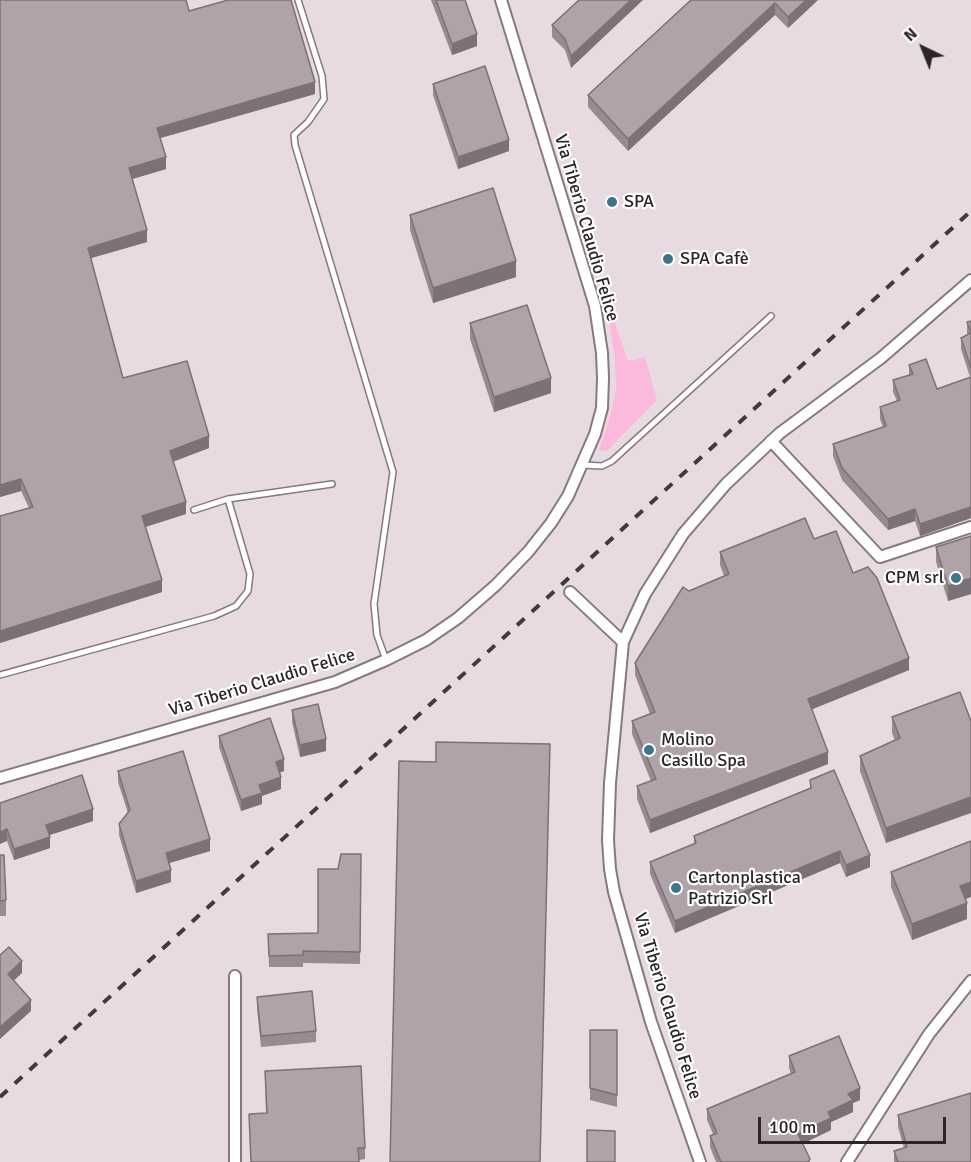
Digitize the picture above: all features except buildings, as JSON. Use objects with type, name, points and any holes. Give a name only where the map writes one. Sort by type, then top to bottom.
[{"type":"street","name":"Via Tiberio Claudio Felice","points":[[0,778],[335,682],[386,660],[426,640],[450,624],[496,585],[528,552],[551,523],[568,496],[595,434],[602,408],[602,352],[595,306],[501,0]]},
{"type":"street","name":"Via Tiberio Claudio Felice","points":[[700,1162],[651,1022],[614,892],[610,869],[608,840],[610,783],[622,642],[645,594],[683,534],[726,484],[780,433],[881,358],[971,280]]},
{"type":"street","points":[[771,441],[880,557],[971,527]]},
{"type":"street","points":[[570,592],[622,642]]},
{"type":"street","points":[[235,1162],[236,976]]},
{"type":"street","points":[[847,1162],[929,1034],[971,981]]},
{"type":"lane","points":[[298,0],[322,76],[324,99],[308,122],[294,135],[295,145],[393,472],[374,604],[377,635],[386,660]]},
{"type":"lane","points":[[583,465],[602,466],[612,460],[771,316]]},
{"type":"lane","points":[[194,510],[228,499],[332,484]]},
{"type":"lane","points":[[0,675],[214,616],[236,606],[248,591],[251,580],[228,499]]},
{"type":"shaded area","points":[[610,308],[628,361],[645,357],[657,400],[607,451],[599,450],[616,390],[615,360],[608,311]]},
{"type":"railway","points":[[0,1097],[971,211]]},
{"type":"place","name":"SPA","points":[[612,202]]},
{"type":"place","name":"SPA Cafè","points":[[668,259]]},
{"type":"place","name":"CPM srl","points":[[956,578]]},
{"type":"place","name":"Molino Casillo Spa","points":[[649,750]]},
{"type":"place","name":"Cartonplastica Patrizio Srl","points":[[676,888]]}]
